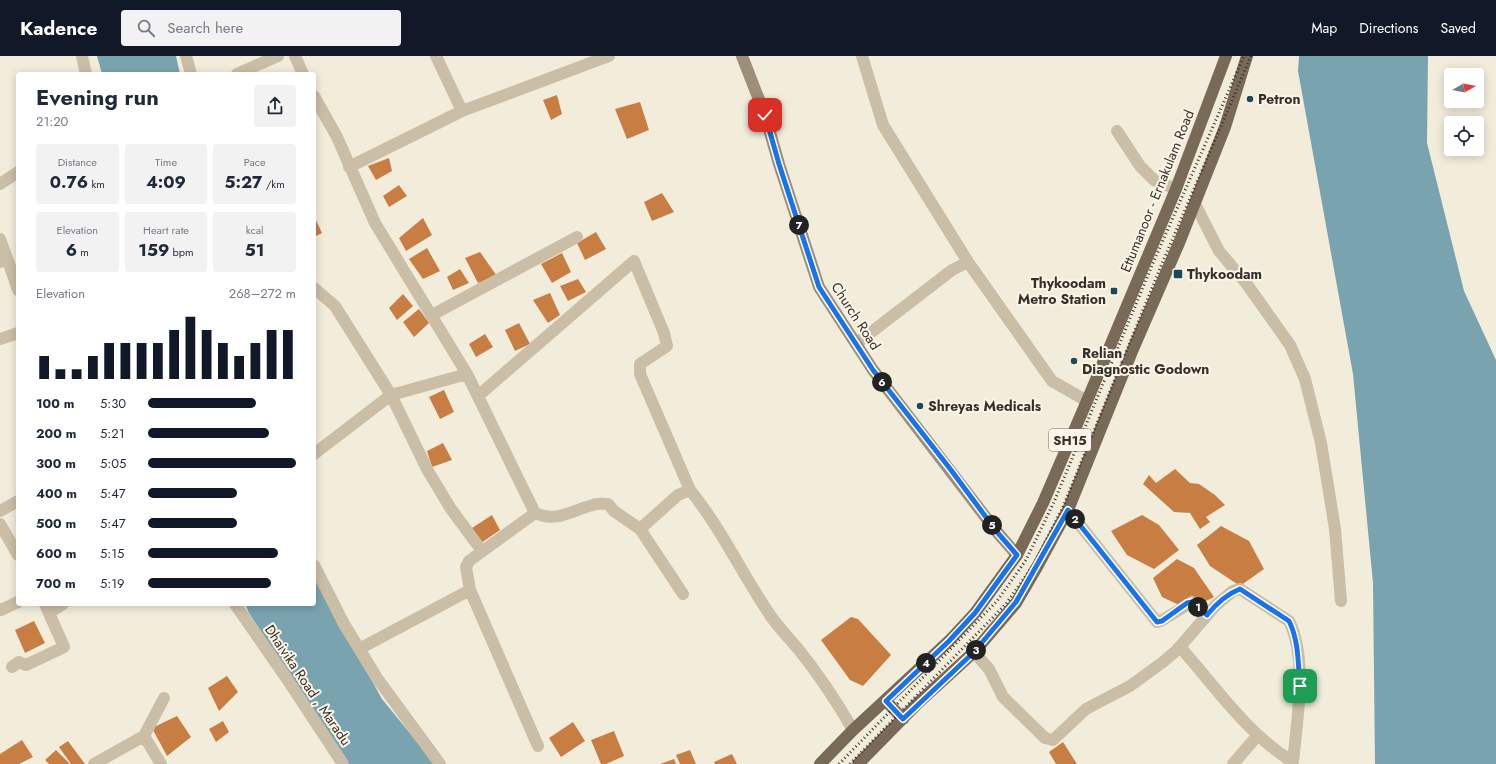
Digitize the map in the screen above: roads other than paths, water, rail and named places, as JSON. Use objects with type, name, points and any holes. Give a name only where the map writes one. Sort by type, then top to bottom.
[{"type":"main road","name":"Ettumanoor - Ernakulam Road","points":[[820,764],[853,730],[949,641],[975,613],[1017,555],[1043,503],[1176,189],[1226,56]]},
{"type":"main road","points":[[858,764],[974,652],[1016,602],[1068,510],[1195,204],[1224,127],[1247,56]]},
{"type":"main road","points":[[886,701],[903,719]]},
{"type":"street","points":[[82,56],[86,72]]},
{"type":"street","points":[[186,56],[190,72]]},
{"type":"street","points":[[242,72],[278,56]]},
{"type":"street","points":[[294,56],[302,72]]},
{"type":"street","points":[[436,56],[462,111]]},
{"type":"street","points":[[349,167],[462,111],[609,56]]},
{"type":"street","name":"Church Road","points":[[742,56],[765,115],[779,164],[819,287],[873,370],[997,532],[1017,555]]},
{"type":"street","points":[[862,56],[883,125],[968,262],[1052,381],[1087,401]]},
{"type":"street","points":[[316,100],[337,137],[375,223],[467,374],[535,512],[545,518],[571,514],[594,504],[608,504],[614,511],[640,529],[683,594]]},
{"type":"street","points":[[1117,131],[1140,166],[1154,180],[1176,189]]},
{"type":"street","points":[[0,184],[16,173]]},
{"type":"street","points":[[1195,204],[1219,251],[1246,283],[1290,345],[1305,379],[1321,443],[1335,529],[1341,601]]},
{"type":"street","points":[[432,315],[577,237]]},
{"type":"street","points":[[0,239],[3,260],[16,286]]},
{"type":"street","points":[[478,396],[634,261],[664,333],[667,346],[640,364],[640,374],[690,490],[706,510],[753,590],[771,617],[837,702],[853,730]]},
{"type":"street","points":[[856,344],[952,270],[968,262]]},
{"type":"street","points":[[316,290],[335,306],[391,395],[428,471],[451,509],[482,551]]},
{"type":"street","points":[[0,339],[16,334]]},
{"type":"street","points":[[316,452],[391,395],[467,374]]},
{"type":"street","points":[[640,529],[678,495],[690,490]]},
{"type":"street","points":[[0,511],[16,502]]},
{"type":"street","points":[[1068,510],[1157,622],[1162,621],[1187,603],[1192,602],[1207,615]]},
{"type":"street","points":[[535,512],[469,561],[466,567],[470,590],[538,746]]},
{"type":"street","points":[[0,524],[16,552]]},
{"type":"street","points":[[316,569],[344,624],[359,649],[395,703],[440,764]]},
{"type":"street","points":[[974,652],[988,669],[1003,697],[1049,741],[1057,737],[1086,709],[1144,677],[1180,647],[1216,605],[1233,592],[1240,589],[1289,621],[1294,630],[1300,686],[1293,763]]},
{"type":"street","points":[[359,649],[470,590]]},
{"type":"street","points":[[0,609],[1,610],[16,603]]},
{"type":"street","points":[[12,667],[19,662],[26,665],[64,647],[47,609],[57,606]]},
{"type":"street","name":"Dhaivika Road , Maradu","points":[[236,606],[275,661],[343,764]]},
{"type":"street","points":[[1180,647],[1238,715],[1272,748],[1293,763]]},
{"type":"street","points":[[94,764],[144,736],[164,698]]},
{"type":"street","points":[[1233,764],[1258,735]]},
{"type":"street","points":[[144,736],[161,764]]},
{"type":"water","points":[[97,56],[176,56],[180,72],[101,72]]},
{"type":"water","points":[[1299,56],[1428,56],[1427,143],[1464,291],[1496,360],[1496,764],[1375,764],[1373,583],[1353,374],[1298,71]]},
{"type":"water","points":[[316,580],[382,699],[435,764],[346,764],[246,606],[316,606]]},
{"type":"railway","points":[[839,764],[997,601],[1026,560],[1054,502],[1153,263],[1244,56]]},
{"type":"railway","points":[[850,764],[1006,604],[1034,564],[1063,507],[1161,266],[1251,56]]},
{"type":"place","name":"Petron","points":[[1250,99]]},
{"type":"place","name":"Thykoodam","points":[[1178,274]]},
{"type":"place","name":"Thykoodam Metro Station","points":[[1114,291]]},
{"type":"place","name":"Relian Diagnostic Godown","points":[[1074,361]]},
{"type":"place","name":"Shreyas Medicals","points":[[920,406]]}]
